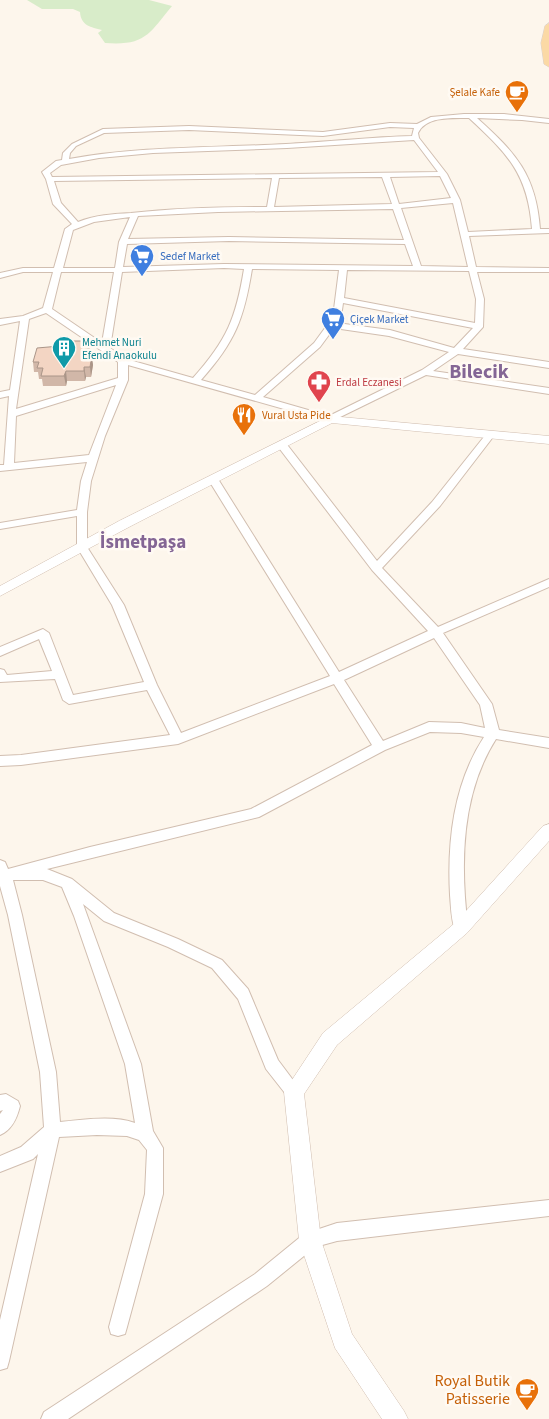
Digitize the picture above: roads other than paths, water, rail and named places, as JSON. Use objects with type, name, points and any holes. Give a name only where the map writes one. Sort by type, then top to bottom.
[{"type":"main road","points":[[549,26],[546,43],[549,64]]},
{"type":"street","points":[[0,592],[213,479],[425,372],[456,351],[479,327],[480,299],[456,200],[444,174],[416,138],[415,133],[421,123],[437,119],[471,116],[513,116],[549,121]]},
{"type":"street","points":[[471,116],[510,152],[519,165],[528,182],[536,209],[536,231]]},
{"type":"street","points":[[65,162],[67,153],[74,145],[103,132],[136,128],[189,128],[323,134],[390,125],[419,126]]},
{"type":"street","points":[[76,224],[57,204],[50,179],[46,172],[52,166],[65,162],[100,156],[153,151],[297,146],[375,139],[416,138]]},
{"type":"street","points":[[385,174],[395,208],[418,269]]},
{"type":"street","points":[[50,179],[444,174]]},
{"type":"street","points":[[270,209],[276,176]]},
{"type":"street","points":[[47,310],[69,229],[76,224],[183,210],[395,208],[456,200]]},
{"type":"street","points":[[105,350],[124,242],[135,215]]},
{"type":"street","points":[[465,234],[549,231]]},
{"type":"street","points":[[124,242],[228,239],[375,243],[408,242]]},
{"type":"street","points":[[0,265],[23,270],[248,267],[549,270]]},
{"type":"street","points":[[195,381],[227,344],[236,325],[243,304],[248,267]]},
{"type":"street","points":[[257,398],[318,345],[337,317],[343,268]]},
{"type":"street","points":[[0,276],[23,270]]},
{"type":"street","points":[[339,300],[430,316],[479,327]]},
{"type":"street","points":[[0,322],[26,318],[47,310]]},
{"type":"street","points":[[47,310],[123,361],[330,419],[549,440]]},
{"type":"street","points":[[26,318],[4,467],[93,458]]},
{"type":"street","points":[[331,325],[390,332],[456,351],[549,365]]},
{"type":"street","points":[[123,361],[122,380],[86,482],[82,512],[82,547],[118,605],[151,685],[178,739]]},
{"type":"street","points":[[425,372],[549,391]]},
{"type":"street","points":[[12,414],[122,380]]},
{"type":"street","points":[[0,395],[14,392]]},
{"type":"street","points":[[376,568],[454,484],[490,435]]},
{"type":"street","points":[[281,444],[376,568],[436,632],[486,704],[493,733]]},
{"type":"street","points":[[213,479],[380,747]]},
{"type":"street","points":[[0,526],[82,512]]},
{"type":"street","points":[[0,761],[21,760],[178,739],[337,678],[549,583]]},
{"type":"street","points":[[0,652],[42,633],[69,700],[151,685]]},
{"type":"street","points":[[0,673],[3,679],[59,675]]},
{"type":"street","points":[[1,873],[254,813],[380,747],[429,728],[461,728],[549,743]]},
{"type":"street","points":[[461,928],[457,907],[458,846],[464,797],[483,746],[493,733]]},
{"type":"street","points":[[294,1092],[330,1039],[461,928],[549,830]]},
{"type":"street","points":[[1,873],[44,874],[67,883],[109,916],[173,943],[216,964],[243,994],[272,1064],[294,1092],[310,1240],[343,1340],[396,1419]]},
{"type":"street","points":[[0,1361],[52,1130],[48,1072],[15,915],[1,873]]},
{"type":"street","points":[[67,883],[81,916],[133,1064],[145,1134],[155,1148],[154,1194],[118,1327]]},
{"type":"street","points":[[0,1103],[6,1102],[12,1106],[10,1114],[0,1127]]},
{"type":"street","points":[[0,1164],[28,1153],[52,1130],[97,1127],[126,1128],[145,1134]]},
{"type":"street","points":[[51,1419],[262,1280],[310,1240],[337,1232],[549,1208]]},
{"type":"place","name":"Şelale Kafe","points":[[517,113]]},
{"type":"place","name":"Sedef Market","points":[[142,277]]},
{"type":"place","name":"Çiçek Market","points":[[333,340]]},
{"type":"place","name":"Mehmet Nuri Efendi Anaokulu","points":[[64,369]]},
{"type":"place","name":"Erdal Eczanesi","points":[[319,403]]},
{"type":"place","name":"Vural Usta Pide","points":[[244,436]]},
{"type":"place","name":"Royal Butik Patisserie","points":[[527,1411]]},
{"type":"district","name":"Bilecik","points":[[479,372]]},
{"type":"district","name":"İsmetpaşa","points":[[143,542]]}]
